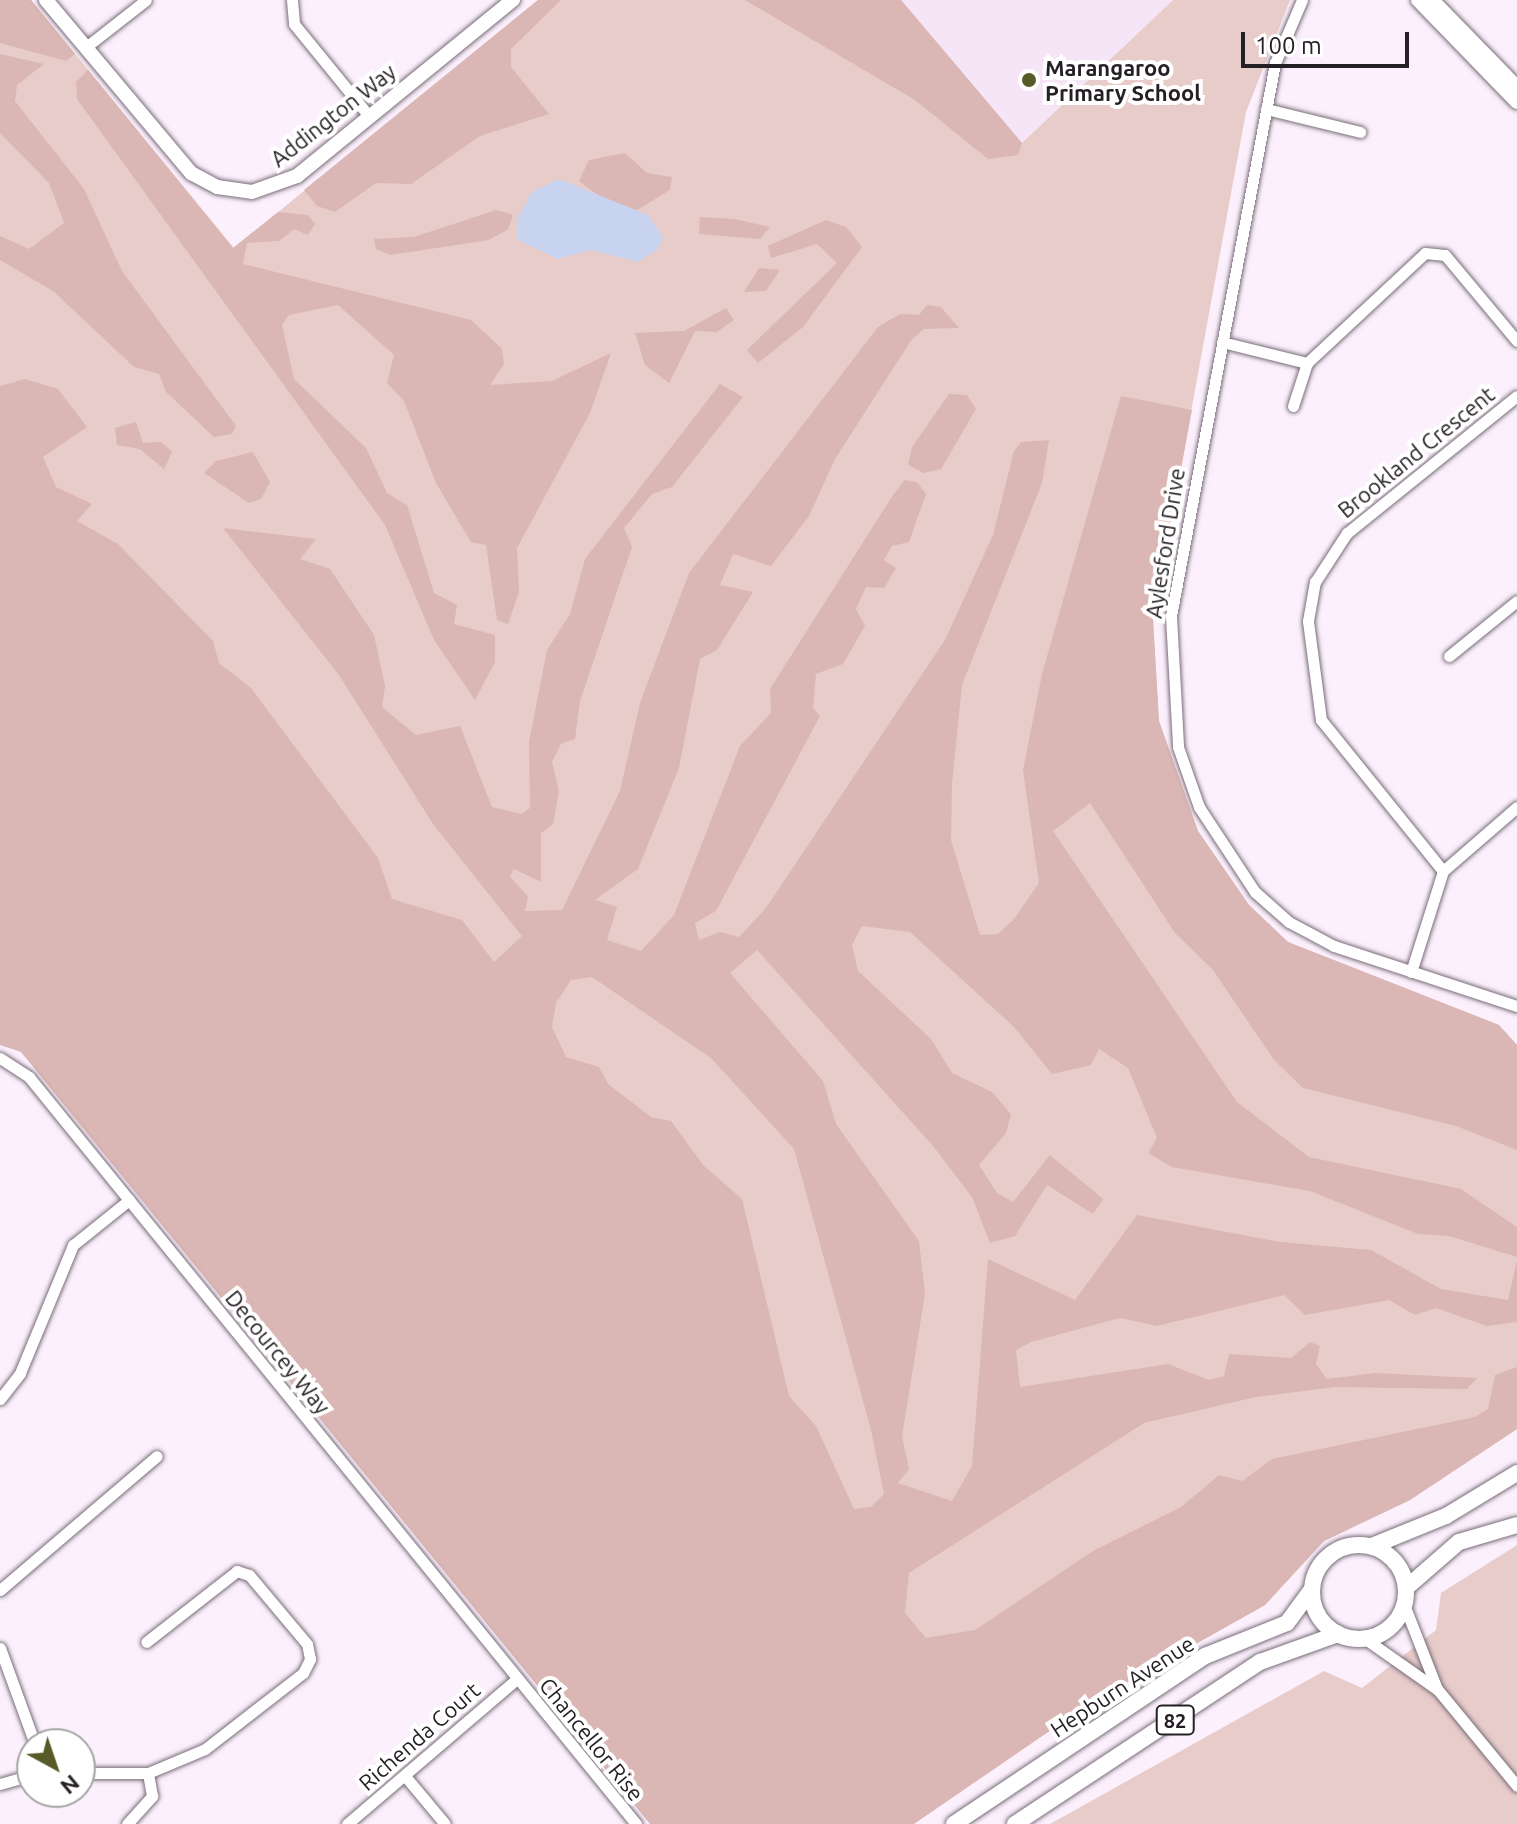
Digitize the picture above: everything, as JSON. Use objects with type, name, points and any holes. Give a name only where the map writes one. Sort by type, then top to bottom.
[{"type":"main road","name":"82","points":[[1312,1589],[1336,1550],[1372,1546],[1446,1516],[1517,1473]]},
{"type":"main road","points":[[1406,1588],[1459,1542],[1517,1525]]},
{"type":"main road","points":[[1364,1638],[1384,1632],[1405,1607],[1406,1588],[1389,1555],[1372,1546]]},
{"type":"main road","points":[[1312,1589],[1317,1613],[1338,1634]]},
{"type":"main road","name":"Hepburn Avenue","points":[[954,1824],[1205,1656],[1287,1623],[1312,1589]]},
{"type":"main road","name":"82","points":[[1015,1824],[1260,1662],[1338,1634],[1364,1638]]},
{"type":"street","name":"Addington Way","points":[[46,0],[89,45]]},
{"type":"street","name":"Addington Way","points":[[57,0],[176,158],[217,187],[252,192],[282,184],[500,0]]},
{"type":"street","points":[[89,45],[146,0]]},
{"type":"street","points":[[292,0],[294,24],[367,113]]},
{"type":"street","name":"Addington Way","points":[[367,113],[513,0]]},
{"type":"street","name":"Aylesford Drive","points":[[1302,0],[1278,50],[1171,616],[1178,747],[1199,807],[1255,892],[1334,946],[1517,1006]]},
{"type":"street","points":[[1418,0],[1517,102]]},
{"type":"street","points":[[1432,0],[1517,87]]},
{"type":"street","points":[[1266,109],[1360,132]]},
{"type":"street","points":[[1293,406],[1307,363],[1435,251],[1517,341]]},
{"type":"street","points":[[1222,342],[1307,363]]},
{"type":"street","name":"Brookland Crescent","points":[[1443,871],[1321,720],[1308,621],[1315,582],[1347,533],[1517,396]]},
{"type":"street","points":[[1449,656],[1517,601]]},
{"type":"street","points":[[1411,972],[1443,871],[1517,807]]},
{"type":"street","name":"Decourcey Way","points":[[0,1058],[29,1077],[517,1679]]},
{"type":"street","points":[[0,1399],[20,1373],[73,1245],[129,1200]]},
{"type":"street","points":[[0,1590],[157,1456]]},
{"type":"street","points":[[96,1773],[148,1773],[205,1749],[303,1673],[310,1659],[307,1644],[249,1575],[237,1571],[146,1642]]},
{"type":"street","points":[[1405,1607],[1438,1690]]},
{"type":"street","points":[[1364,1638],[1438,1690],[1517,1786]]},
{"type":"street","points":[[0,1648],[29,1728]]},
{"type":"street","name":"Richenda Court","points":[[347,1824],[517,1679]]},
{"type":"street","name":"Chancellor Rise","points":[[517,1679],[636,1824]]},
{"type":"street","points":[[127,1824],[152,1796],[148,1773]]},
{"type":"street","points":[[405,1776],[445,1824]]},
{"type":"shaded area","points":[[0,0],[31,0],[234,248],[538,0],[901,0],[1022,143],[1173,0],[1290,0],[1246,112],[1153,619],[1159,721],[1198,831],[1249,905],[1288,942],[1499,1025],[1517,1045],[1517,1429],[1410,1500],[1324,1541],[1265,1605],[1089,1704],[928,1813],[0,464]]},
{"type":"shaded area","points":[[0,0],[31,0],[75,54],[66,61],[0,43]]},
{"type":"shaded area","points":[[538,0],[561,0],[511,49],[511,67],[549,114],[480,136],[411,184],[376,183],[335,212],[317,206],[304,190]]},
{"type":"shaded area","points":[[745,0],[901,0],[1022,143],[1018,155],[988,159],[915,100]]},
{"type":"shaded area","name":"Marangaroo Primary School","points":[[901,0],[1173,0],[1022,143]]},
{"type":"shaded area","points":[[0,54],[44,64],[17,85],[15,101],[84,189],[122,271],[236,426],[232,434],[214,437],[166,392],[159,374],[134,367],[53,291],[0,260],[0,236],[29,249],[64,223],[49,183],[0,133]]},
{"type":"shaded area","points":[[88,70],[233,248],[278,212],[308,215],[315,224],[308,235],[294,229],[279,241],[247,243],[243,264],[471,320],[502,349],[504,364],[490,385],[552,381],[611,353],[590,413],[517,548],[519,592],[508,624],[497,620],[486,545],[471,542],[436,483],[404,401],[387,383],[394,355],[338,305],[289,315],[282,325],[294,379],[366,448],[387,493],[407,505],[434,593],[457,605],[454,624],[495,635],[495,662],[475,700],[434,640],[385,525],[77,99],[76,82]]},
{"type":"shaded area","points":[[625,153],[647,173],[672,177],[670,190],[634,212],[611,205],[579,181],[589,160]]},
{"type":"shaded area","points":[[496,210],[513,215],[508,229],[489,240],[390,255],[376,249],[374,239],[414,237]]},
{"type":"shaded area","points":[[700,217],[734,219],[770,227],[760,239],[699,234]]},
{"type":"shaded area","points":[[826,220],[846,227],[862,247],[803,327],[758,363],[747,350],[837,263],[817,244],[771,258],[768,246]]},
{"type":"shaded area","points":[[759,268],[780,270],[766,291],[744,292]]},
{"type":"shaded area","points":[[927,305],[941,307],[959,328],[924,329],[912,339],[835,459],[809,516],[771,566],[733,554],[720,585],[753,592],[717,650],[700,659],[679,768],[638,869],[595,900],[617,907],[607,940],[641,951],[674,915],[740,746],[771,713],[770,689],[893,495],[905,480],[917,482],[926,494],[909,542],[892,546],[884,560],[896,568],[884,588],[866,587],[856,609],[865,626],[843,664],[816,674],[813,708],[820,716],[716,911],[695,923],[699,940],[720,932],[739,937],[766,908],[945,640],[993,535],[1014,451],[1021,442],[1049,440],[1042,483],[962,685],[952,784],[951,840],[980,935],[998,934],[1014,919],[1039,883],[1023,770],[1042,674],[1121,396],[1192,410],[1153,620],[1159,721],[1198,831],[1249,905],[1288,942],[1499,1025],[1517,1045],[1517,1150],[1456,1126],[1303,1088],[1274,1060],[1213,970],[1175,933],[1090,803],[1053,831],[1237,1102],[1309,1157],[1461,1189],[1517,1227],[1517,1257],[1449,1236],[1418,1234],[1310,1191],[1172,1167],[1148,1153],[1157,1138],[1128,1068],[1099,1049],[1091,1065],[1052,1074],[1014,1027],[910,932],[862,926],[852,945],[858,971],[931,1039],[952,1073],[992,1092],[1011,1114],[1006,1133],[979,1165],[997,1193],[1013,1202],[1050,1155],[1103,1199],[1093,1214],[1047,1185],[1015,1236],[990,1243],[972,1197],[933,1146],[757,950],[730,973],[823,1081],[836,1124],[919,1241],[925,1294],[902,1436],[909,1469],[898,1483],[952,1501],[972,1466],[988,1259],[1075,1300],[1137,1215],[1280,1242],[1371,1250],[1441,1289],[1508,1300],[1517,1260],[1517,1322],[1487,1326],[1436,1308],[1415,1315],[1389,1300],[1305,1315],[1284,1295],[1157,1326],[1120,1318],[1031,1342],[1016,1350],[1020,1387],[1168,1364],[1209,1380],[1224,1376],[1229,1354],[1291,1358],[1310,1342],[1320,1346],[1316,1364],[1327,1379],[1375,1373],[1477,1378],[1467,1389],[1335,1387],[1256,1397],[1144,1423],[909,1573],[905,1613],[926,1638],[975,1630],[1093,1551],[1181,1507],[1219,1475],[1242,1481],[1272,1459],[1475,1417],[1488,1409],[1495,1375],[1517,1367],[1517,1429],[1410,1500],[1324,1541],[1265,1605],[1089,1704],[914,1824],[650,1824],[21,1052],[0,1045],[0,386],[25,379],[58,389],[87,427],[43,457],[56,487],[92,504],[77,521],[118,544],[213,641],[219,663],[251,688],[378,858],[392,899],[462,920],[494,962],[522,936],[433,824],[339,675],[223,528],[316,539],[300,559],[330,569],[374,635],[385,686],[382,707],[416,735],[460,726],[492,807],[522,814],[530,808],[529,742],[547,650],[570,614],[585,559],[720,384],[743,397],[672,487],[652,494],[624,528],[632,547],[580,701],[575,739],[561,744],[552,762],[559,791],[553,824],[541,833],[541,882],[514,869],[510,876],[528,897],[525,911],[562,910],[620,791],[640,703],[689,573],[878,327],[900,314],[919,315]],"holes":[[[592,977],[711,1058],[794,1149],[871,1430],[884,1494],[871,1507],[854,1509],[816,1426],[789,1396],[742,1199],[704,1166],[671,1121],[651,1117],[608,1084],[599,1067],[566,1057],[552,1027],[556,1003],[571,980]]]},
{"type":"shaded area","points":[[726,308],[734,320],[717,332],[695,331],[669,383],[645,365],[635,333],[684,331]]},
{"type":"shaded area","points":[[949,394],[967,395],[976,409],[941,469],[924,473],[908,465],[912,447]]},
{"type":"shaded area","points":[[136,422],[143,443],[161,442],[172,452],[164,469],[140,449],[117,445],[115,428]]},
{"type":"shaded area","points":[[253,452],[270,482],[261,499],[249,503],[204,473],[216,461]]},
{"type":"shaded area","points":[[1517,1545],[1517,1824],[1050,1824],[1324,1671],[1362,1688],[1436,1630],[1441,1593]]},
{"type":"water","points":[[559,179],[648,215],[663,237],[658,249],[638,262],[590,250],[558,259],[518,240],[518,217],[532,192]]},
{"type":"place","name":"Marangaroo Primary School","points":[[1029,80]]}]
